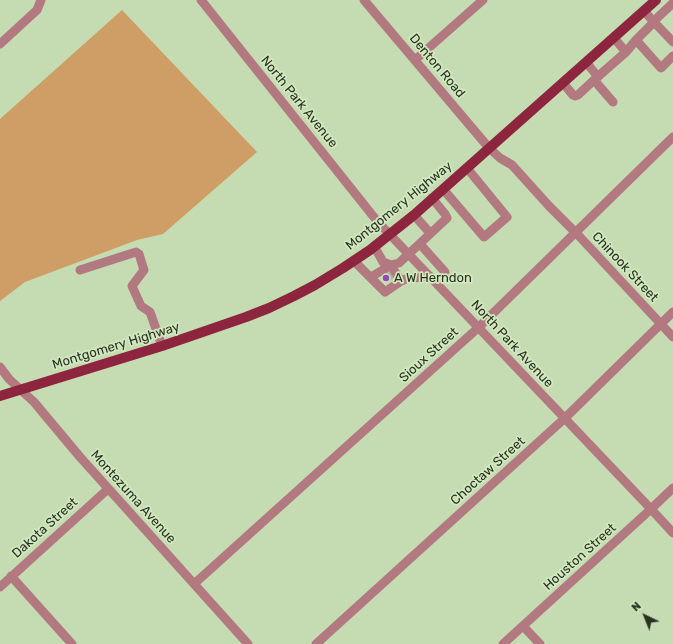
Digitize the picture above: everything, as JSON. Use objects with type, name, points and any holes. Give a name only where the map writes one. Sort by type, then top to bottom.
[{"type":"main road","name":"Montgomery Highway","points":[[0,396],[162,346],[226,324],[270,308],[315,285],[354,261],[414,215],[656,0]]},
{"type":"street","points":[[0,44],[37,10],[41,0]]},
{"type":"street","name":"North Park Avenue","points":[[200,0],[377,221],[673,533]]},
{"type":"street","name":"Denton Road","points":[[364,0],[489,148],[500,158],[512,165],[575,233]]},
{"type":"street","points":[[415,60],[483,0]]},
{"type":"street","points":[[562,83],[573,95],[578,95],[626,52],[656,19],[673,4]]},
{"type":"street","points":[[644,11],[673,42]]},
{"type":"street","points":[[614,38],[626,52]]},
{"type":"street","points":[[636,40],[660,68],[673,56]]},
{"type":"street","points":[[586,62],[596,79],[613,102]]},
{"type":"street","name":"Sioux Street","points":[[194,584],[479,327],[672,140]]},
{"type":"street","points":[[443,189],[484,238],[507,217],[467,168]]},
{"type":"street","points":[[385,275],[409,255],[446,219],[445,214],[432,198]]},
{"type":"street","points":[[414,215],[430,234]]},
{"type":"street","name":"Chinook Street","points":[[575,233],[673,337]]},
{"type":"street","points":[[420,244],[445,272]]},
{"type":"street","points":[[374,246],[383,262],[385,292],[406,279],[430,276]]},
{"type":"street","points":[[80,270],[136,252],[139,254],[144,270],[132,286],[141,306],[150,312],[162,346]]},
{"type":"street","points":[[354,261],[401,281]]},
{"type":"street","name":"Choctaw Street","points":[[316,644],[565,418],[673,312]]},
{"type":"street","name":"Montezuma Avenue","points":[[0,367],[34,402],[108,489],[248,644]]},
{"type":"street","name":"Houston Street","points":[[503,644],[673,488]]},
{"type":"street","name":"Dakota Street","points":[[1,583],[12,576],[108,489]]},
{"type":"street","points":[[12,576],[72,644]]},
{"type":"street","points":[[523,626],[540,644]]},
{"type":"shaded area","points":[[122,10],[257,152],[163,234],[137,240],[25,282],[0,301],[0,119]]},
{"type":"tunnel","points":[[384,279],[392,274]]},
{"type":"place","name":"A W Herndon","points":[[386,278]]}]
